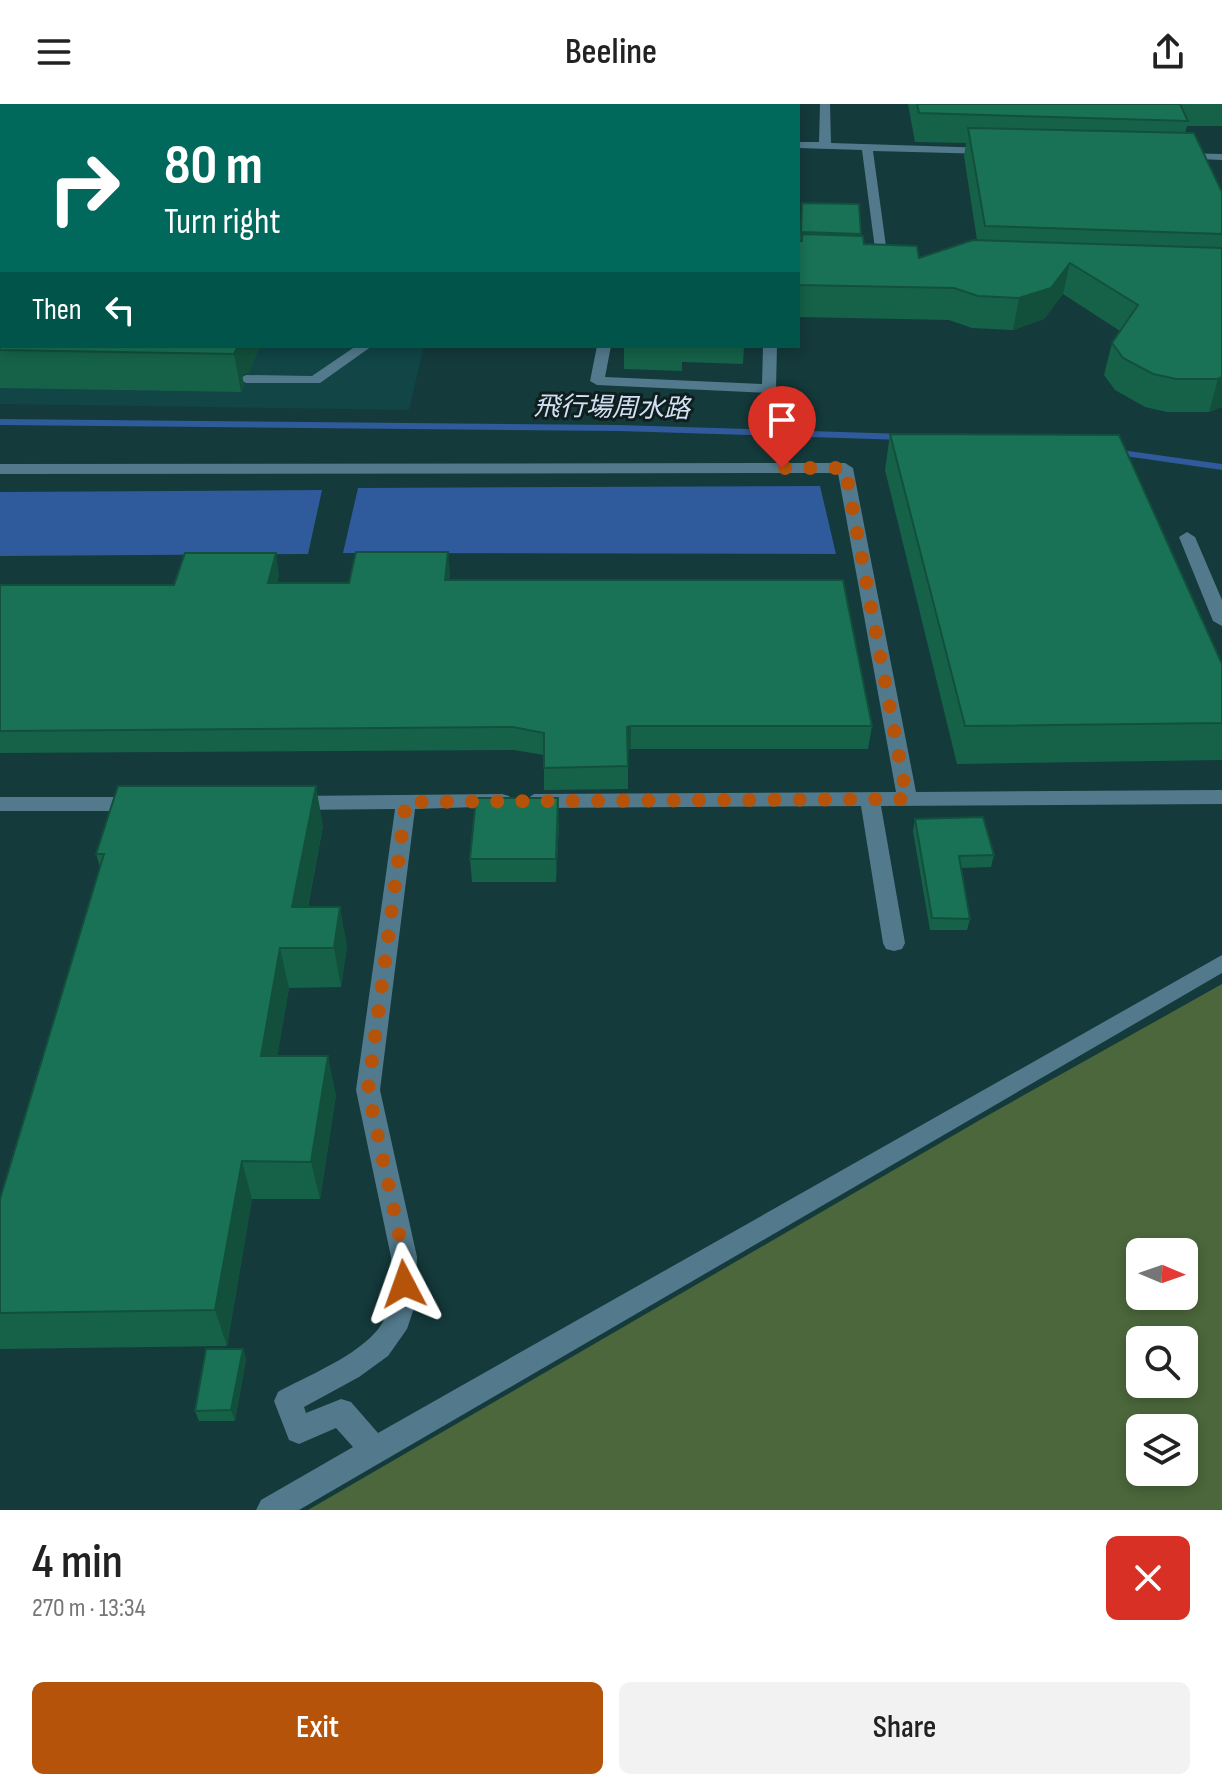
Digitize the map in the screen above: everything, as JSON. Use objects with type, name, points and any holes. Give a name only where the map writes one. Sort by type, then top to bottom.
[{"type":"lane","points":[[825,104],[825,146]]},
{"type":"lane","points":[[800,145],[1006,152]]},
{"type":"lane","points":[[867,148],[875,260],[897,261]]},
{"type":"lane","points":[[1160,156],[1222,157]]},
{"type":"lane","points":[[246,379],[315,380],[362,348]]},
{"type":"lane","points":[[604,348],[597,381],[769,389],[770,348]]},
{"type":"lane","points":[[0,469],[845,468],[907,799]]},
{"type":"lane","points":[[1187,537],[1215,590],[1222,621]]},
{"type":"lane","points":[[281,803],[1222,797]]},
{"type":"lane","points":[[870,799],[894,943]]},
{"type":"lane","points":[[374,1450],[341,1412],[299,1430],[288,1401],[376,1349],[398,1320],[404,1284],[404,1257],[368,1090],[406,802]]},
{"type":"lane","points":[[0,804],[156,803]]},
{"type":"lane","points":[[271,1510],[1222,963]]},
{"type":"shaded area","points":[[0,348],[424,348],[409,410],[0,404]]},
{"type":"green space","points":[[1222,984],[1222,1510],[308,1510],[985,1117]]},
{"type":"water","points":[[820,486],[836,554],[343,553],[358,488]]},
{"type":"water","points":[[322,490],[308,554],[0,556],[0,492]]},
{"type":"building","points":[[917,104],[1180,104],[1188,121],[919,113]]},
{"type":"building","points":[[968,128],[1194,133],[1222,192],[1222,234],[985,226]]},
{"type":"building","points":[[802,203],[859,204],[861,234],[801,232]]},
{"type":"building","points":[[802,234],[863,236],[864,244],[917,246],[919,258],[973,240],[1222,248],[1222,377],[1176,379],[1153,374],[1123,358],[1112,343],[1138,305],[1070,263],[1051,288],[1019,298],[978,296],[954,288],[800,285]]},
{"type":"building","points":[[0,348],[237,348],[234,354]]},
{"type":"building","points":[[890,434],[1119,435],[1222,664],[1222,723],[965,726]]},
{"type":"building","points":[[356,552],[448,552],[445,580],[843,580],[872,726],[631,726],[627,727],[628,766],[544,768],[544,733],[513,727],[0,731],[0,585],[174,585],[185,553],[276,553],[268,583],[349,583]]},
{"type":"building","points":[[118,786],[316,786],[292,907],[340,907],[334,948],[280,948],[261,1056],[328,1056],[311,1162],[242,1161],[215,1310],[0,1313],[0,1199],[104,854],[96,854]]},
{"type":"building","points":[[476,798],[558,798],[556,859],[470,859]]},
{"type":"building","points":[[983,817],[994,855],[959,856],[970,919],[932,918],[915,819]]},
{"type":"building","points":[[206,1349],[243,1349],[231,1410],[195,1411]]},
{"type":"waterway","name":"飛行場周水路","points":[[0,422],[619,428],[905,437]]},
{"type":"waterway","name":"飛行場周水路","points":[[1114,452],[1222,467]]},
{"type":"route","points":[[404,1284],[404,1257],[368,1090],[406,802],[907,799],[845,468],[782,468]]}]
